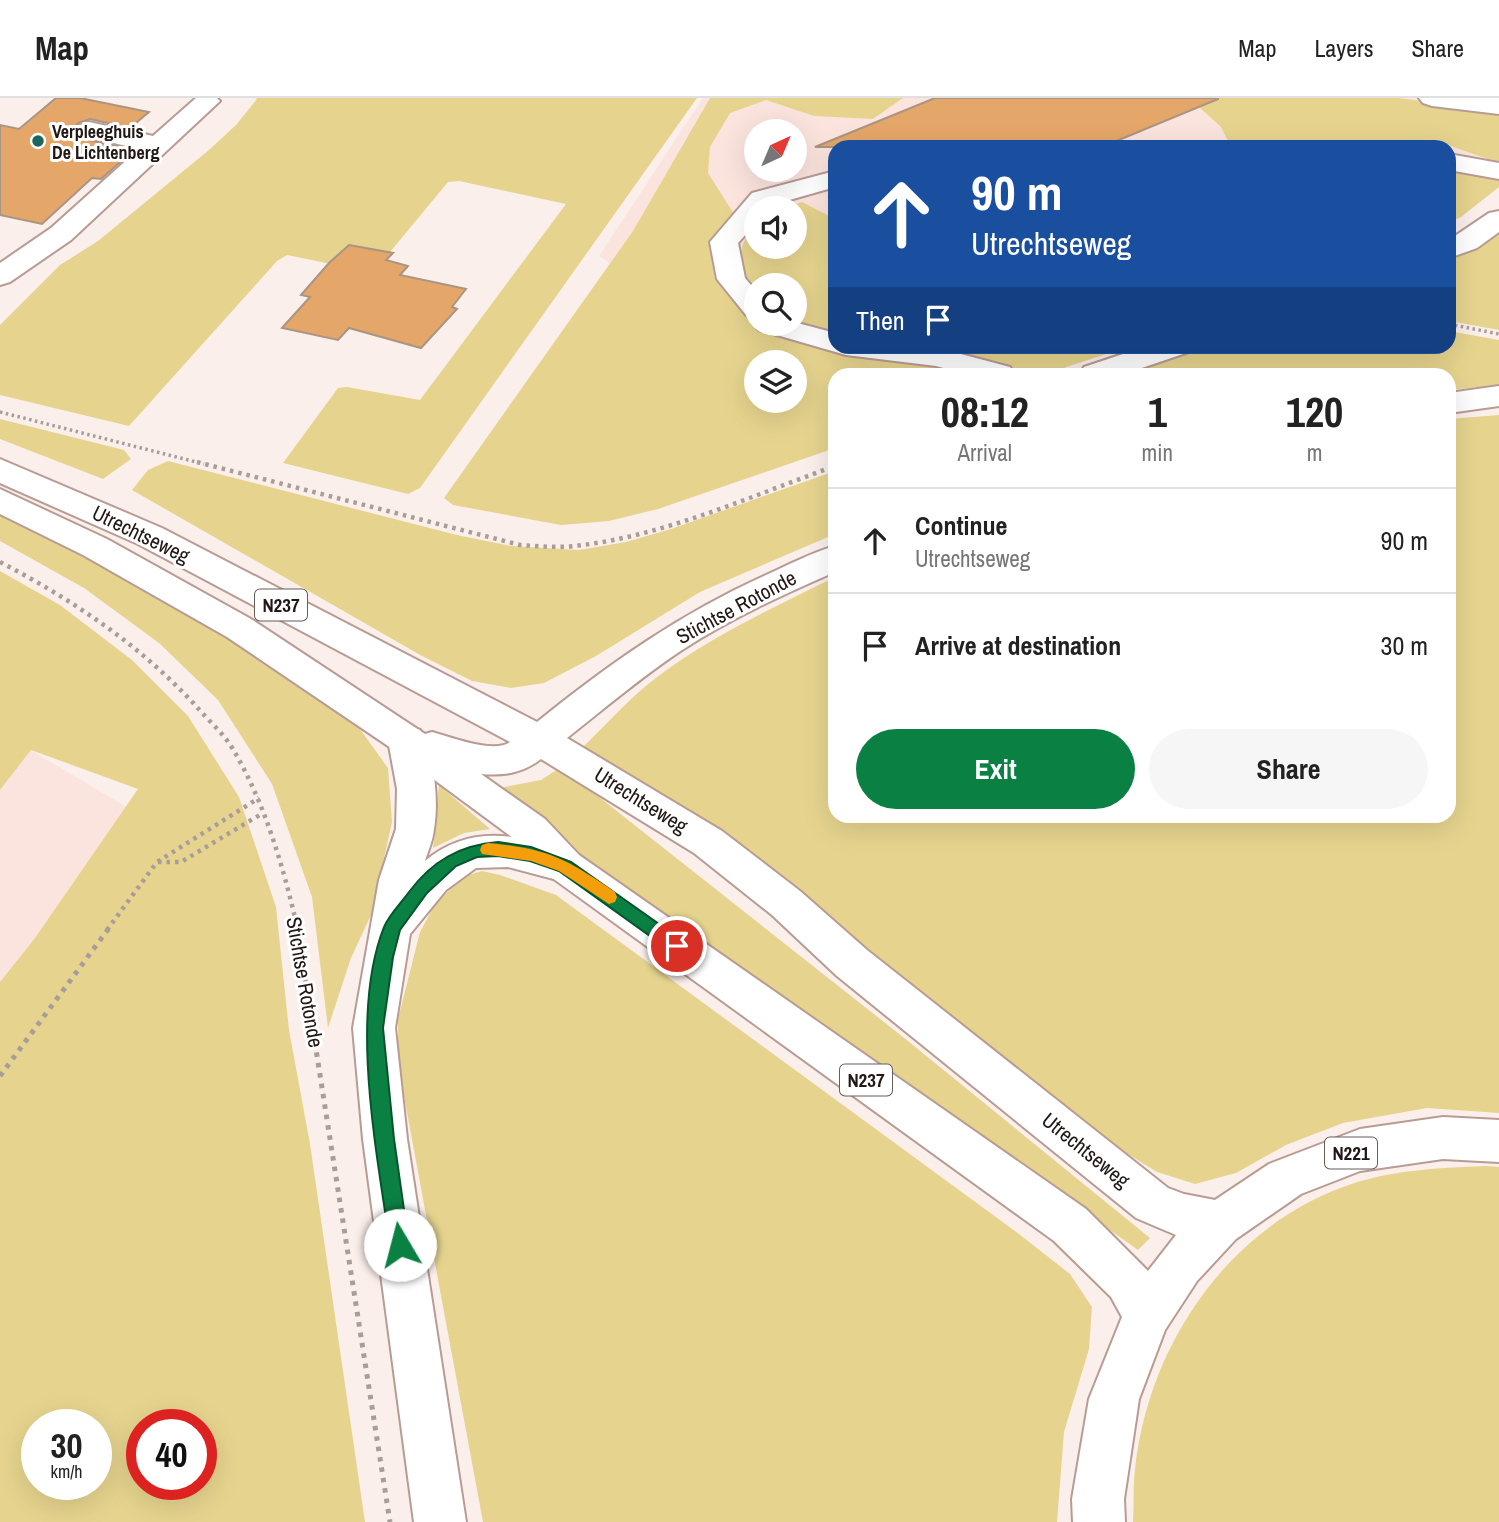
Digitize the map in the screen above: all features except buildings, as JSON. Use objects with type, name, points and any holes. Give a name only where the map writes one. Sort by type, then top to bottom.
[{"type":"main road","points":[[1432,98],[1499,106]]},
{"type":"main road","points":[[0,276],[61,234],[207,101]]},
{"type":"main road","points":[[89,130],[159,145]]},
{"type":"main road","points":[[1456,163],[1499,171]]},
{"type":"main road","points":[[744,295],[731,279],[724,242],[762,199],[828,181]]},
{"type":"main road","points":[[1456,247],[1499,219]]},
{"type":"main road","points":[[807,335],[828,341]]},
{"type":"main road","points":[[913,354],[938,357],[977,368]]},
{"type":"main road","points":[[1113,368],[1154,354]]},
{"type":"main road","points":[[1456,402],[1499,396]]},
{"type":"main road","name":"Utrechtseweg","points":[[0,470],[150,536],[541,740],[603,776],[708,842],[786,903],[852,963],[1152,1203],[1183,1216],[1220,1223]]},
{"type":"main road","name":"Utrechtseweg","points":[[0,500],[95,547],[239,628],[407,740],[531,830],[565,866],[1070,1225],[1128,1281],[1147,1315]]},
{"type":"main road","name":"Stichtse Rotonde","points":[[407,740],[476,760],[494,762],[514,759],[648,655],[690,628],[749,595],[828,561]]},
{"type":"main road","points":[[407,740],[416,789],[415,829],[399,880],[374,1028],[387,1152],[440,1522]]},
{"type":"main road","points":[[392,928],[421,888],[450,861],[476,851],[498,849],[531,854],[565,866]]},
{"type":"main road","name":"N221","points":[[1099,1522],[1098,1499],[1114,1399],[1147,1315],[1180,1265],[1220,1223],[1285,1178],[1360,1150],[1443,1138],[1499,1141]]},
{"type":"path","points":[[1456,325],[1499,334]]},
{"type":"path","points":[[0,412],[520,545],[570,547],[614,541],[660,528],[828,468]]},
{"type":"path","name":"Stichtse Rotonde","points":[[0,562],[32,578],[110,628],[182,689],[229,744],[259,798],[291,900],[316,1043],[390,1522]]},
{"type":"path","points":[[0,1076],[157,862],[259,798]]},
{"type":"path","points":[[157,862],[181,862],[263,813]]},
{"type":"shaded area","points":[[255,98],[697,98],[420,488],[408,494],[283,463],[338,388],[347,387],[420,400],[566,204],[459,181],[448,182],[376,269],[370,272],[287,255],[277,261],[129,426],[0,395],[0,325],[60,265],[98,241],[209,150],[236,125],[257,99]]},
{"type":"shaded area","points":[[703,98],[1499,98],[1499,165],[1456,204],[1456,140],[828,140],[828,354],[1068,354],[1024,368],[828,368],[828,372],[807,366],[807,350],[744,350],[744,359],[599,256]]},
{"type":"shaded area","points":[[710,98],[903,98],[873,119],[814,116],[766,100],[730,113],[710,147],[708,173],[736,217],[720,273],[726,288],[744,313],[744,336],[785,336],[828,349],[828,354],[855,354],[945,368],[828,368],[828,450],[658,509],[609,521],[561,525],[453,505],[444,498],[633,231]]},
{"type":"shaded area","points":[[1189,98],[1399,98],[1499,112],[1499,163],[1456,148],[1456,140],[1228,140],[1221,127]]},
{"type":"shaded area","points":[[1456,168],[1499,177],[1499,187],[1456,220]]},
{"type":"shaded area","points":[[807,205],[828,215],[828,336],[807,329],[807,273],[744,274],[741,262],[743,244],[744,259],[807,259]]},
{"type":"shaded area","points":[[1499,232],[1499,330],[1456,322],[1456,257]]},
{"type":"shaded area","points":[[1456,332],[1499,340],[1499,385],[1456,389],[1456,368],[1147,368],[1188,354],[1456,354]]},
{"type":"shaded area","points":[[942,354],[1106,354],[1063,368],[1008,368]]},
{"type":"shaded area","points":[[1499,415],[1499,1113],[1427,1108],[1343,1123],[1286,1145],[1236,1173],[1195,1184],[1157,1172],[1113,1145],[834,922],[707,826],[583,747],[661,674],[703,646],[828,581],[828,823],[1456,823],[1456,418]]},
{"type":"shaded area","points":[[0,419],[124,450],[131,459],[103,479],[0,439]]},
{"type":"shaded area","points":[[168,461],[457,535],[511,546],[579,550],[626,542],[671,529],[828,473],[828,537],[700,592],[596,656],[544,683],[511,688],[472,681],[422,656],[132,490],[148,470]]},
{"type":"shaded area","points":[[0,512],[92,556],[187,610],[334,705],[357,725],[388,768],[392,822],[372,913],[351,958],[328,1028],[312,897],[272,784],[218,700],[159,643],[84,588],[0,541]]},
{"type":"shaded area","points":[[0,571],[60,605],[132,660],[188,716],[239,797],[276,907],[289,1030],[310,1144],[365,1522],[0,1522],[0,982],[35,938],[138,789],[31,750],[0,790]]},
{"type":"shaded area","points":[[0,732],[162,828],[0,1047]]},
{"type":"shaded area","points":[[561,767],[908,1041],[1150,1238],[1138,1250],[489,790],[541,780]]},
{"type":"shaded area","points":[[439,785],[490,829],[464,833],[433,848]]},
{"type":"shaded area","points":[[482,871],[556,895],[1070,1274],[1092,1307],[1089,1349],[1064,1432],[1057,1522],[483,1522],[398,1064],[398,1019],[420,932],[434,906],[462,877]]},
{"type":"shaded area","points":[[1499,1167],[1499,1522],[1133,1522],[1135,1469],[1143,1424],[1157,1380],[1176,1337],[1200,1298],[1229,1263],[1263,1232],[1301,1206],[1343,1187],[1395,1173]]},
{"type":"slow traffic","points":[[488,850],[531,854],[565,866],[609,897]]},
{"type":"place","name":"Verpleeghuis De Lichtenberg","points":[[38,141]]},
{"type":"route","points":[[400,1245],[385,1139],[374,1028],[384,957],[392,928],[421,888],[450,861],[476,851],[498,849],[531,854],[565,866],[677,946]]}]
